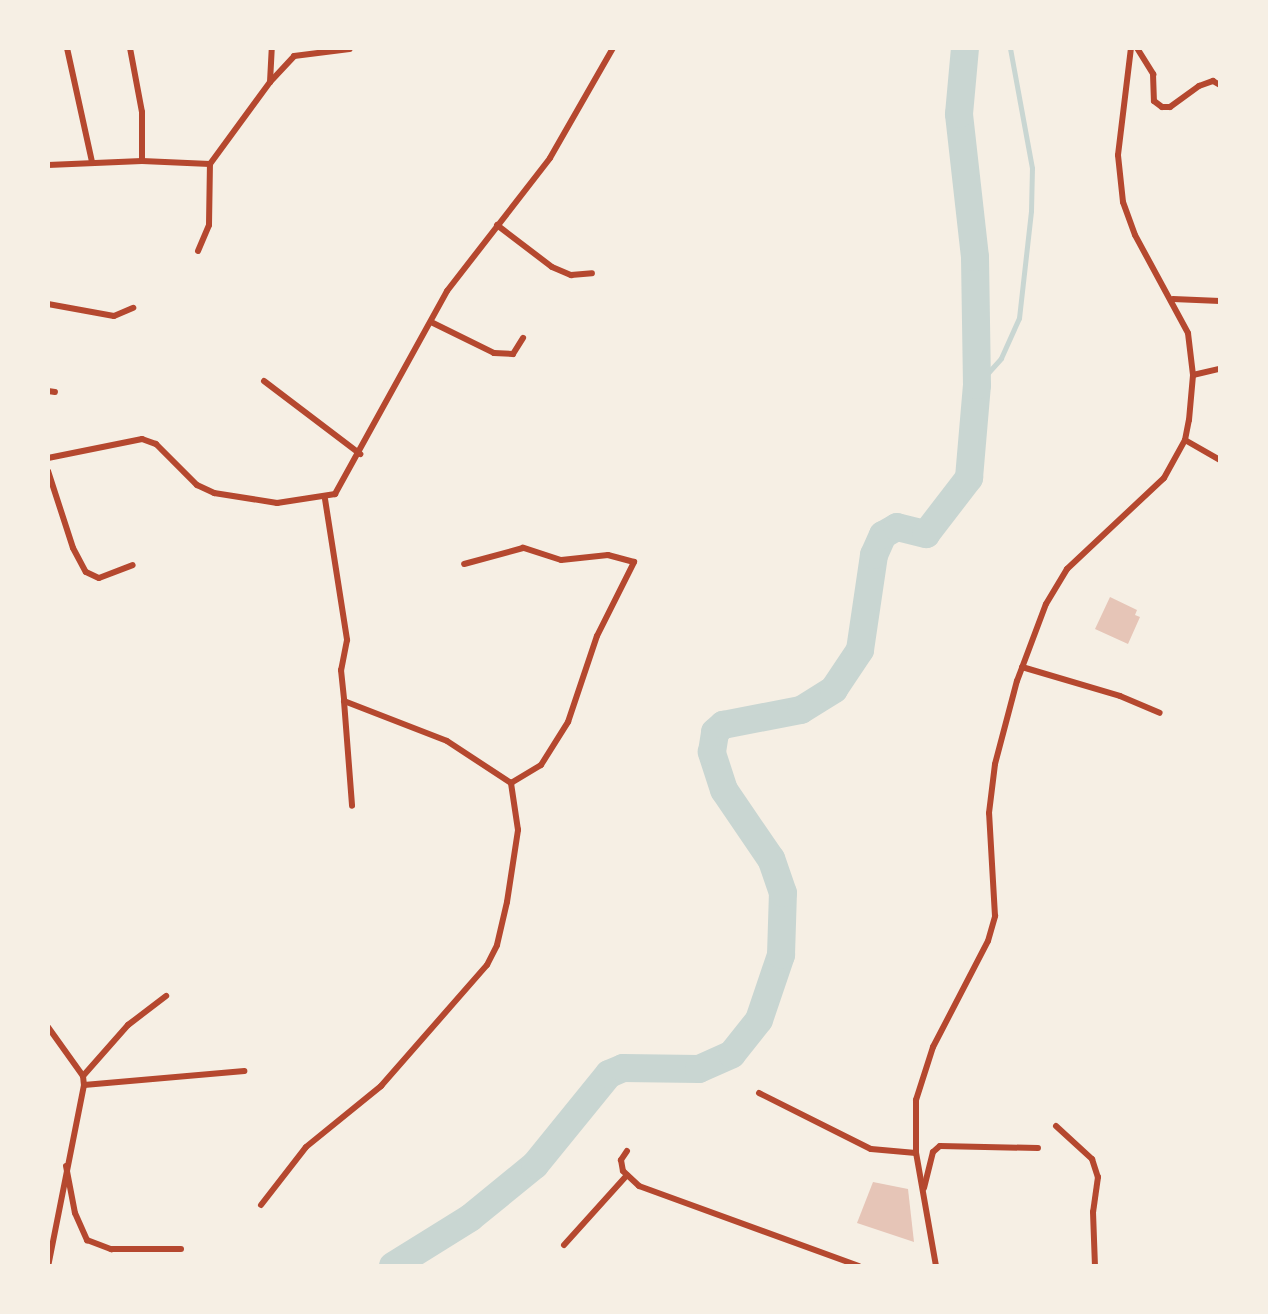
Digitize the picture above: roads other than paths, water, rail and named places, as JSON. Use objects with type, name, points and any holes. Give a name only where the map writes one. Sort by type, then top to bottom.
[{"type":"street","points":[[67,48],[92,162]]},
{"type":"street","points":[[130,48],[142,112],[142,161]]},
{"type":"street","points":[[270,82],[272,48]]},
{"type":"street","points":[[48,458],[142,439],[156,444],[198,485],[214,493],[277,503],[326,499],[335,494],[448,291],[550,158],[613,48]]},
{"type":"street","points":[[1134,48],[1153,74],[1154,101],[1162,107],[1170,108],[1199,86],[1213,81],[1220,84]]},
{"type":"street","points":[[936,1266],[916,1153],[916,1100],[922,1075],[996,916],[990,813],[995,764],[1022,667],[1046,604],[1067,569],[1164,478],[1185,440],[1193,375],[1188,333],[1142,250],[1123,202],[1118,155],[1134,48]]},
{"type":"street","points":[[198,251],[209,225],[210,164],[270,82],[294,56],[350,49]]},
{"type":"street","points":[[48,165],[142,161],[210,164]]},
{"type":"street","points":[[497,225],[552,267],[571,275],[592,273]]},
{"type":"street","points":[[1172,299],[1220,301]]},
{"type":"street","points":[[48,304],[114,316],[133,308]]},
{"type":"street","points":[[431,322],[494,353],[513,354],[524,338]]},
{"type":"street","points":[[1193,375],[1220,369]]},
{"type":"street","points":[[264,381],[360,454]]},
{"type":"street","points":[[1185,440],[1220,460]]},
{"type":"street","points":[[48,471],[73,548],[86,572],[99,578],[133,565]]},
{"type":"street","points":[[326,499],[347,640],[341,670],[352,806]]},
{"type":"street","points":[[464,564],[522,548],[561,560],[608,555],[634,562],[597,636],[568,722],[541,766],[511,783]]},
{"type":"street","points":[[1022,667],[1120,696],[1160,713]]},
{"type":"street","points":[[261,1205],[306,1147],[381,1086],[486,965],[497,945],[507,902],[518,830],[511,783],[447,740],[344,701]]},
{"type":"street","points":[[48,1266],[84,1080],[128,1025],[166,996]]},
{"type":"street","points":[[48,1027],[84,1080]]},
{"type":"street","points":[[84,1080],[244,1072]]},
{"type":"street","points":[[759,1093],[871,1148],[916,1153]]},
{"type":"street","points":[[1056,1126],[1092,1159],[1098,1177],[1093,1212],[1095,1266]]},
{"type":"street","points":[[924,1189],[932,1152],[940,1146],[1038,1148]]},
{"type":"street","points":[[627,1151],[621,1160],[627,1175],[639,1186],[858,1266]]},
{"type":"street","points":[[66,1162],[76,1212],[87,1240],[111,1249],[181,1249]]},
{"type":"street","points":[[564,1244],[627,1175]]},
{"type":"waterway","points":[[393,1266],[470,1218],[535,1165],[609,1074],[623,1068],[699,1069],[732,1054],[759,1020],[781,955],[783,893],[771,859],[724,790],[712,752],[715,732],[723,725],[801,710],[834,689],[860,650],[874,555],[883,535],[897,527],[926,534],[969,478],[977,385],[975,257],[959,114],[965,48]]},
{"type":"waterway","points":[[977,385],[1001,358],[1019,318],[1031,211],[1032,168],[1010,48]]}]
